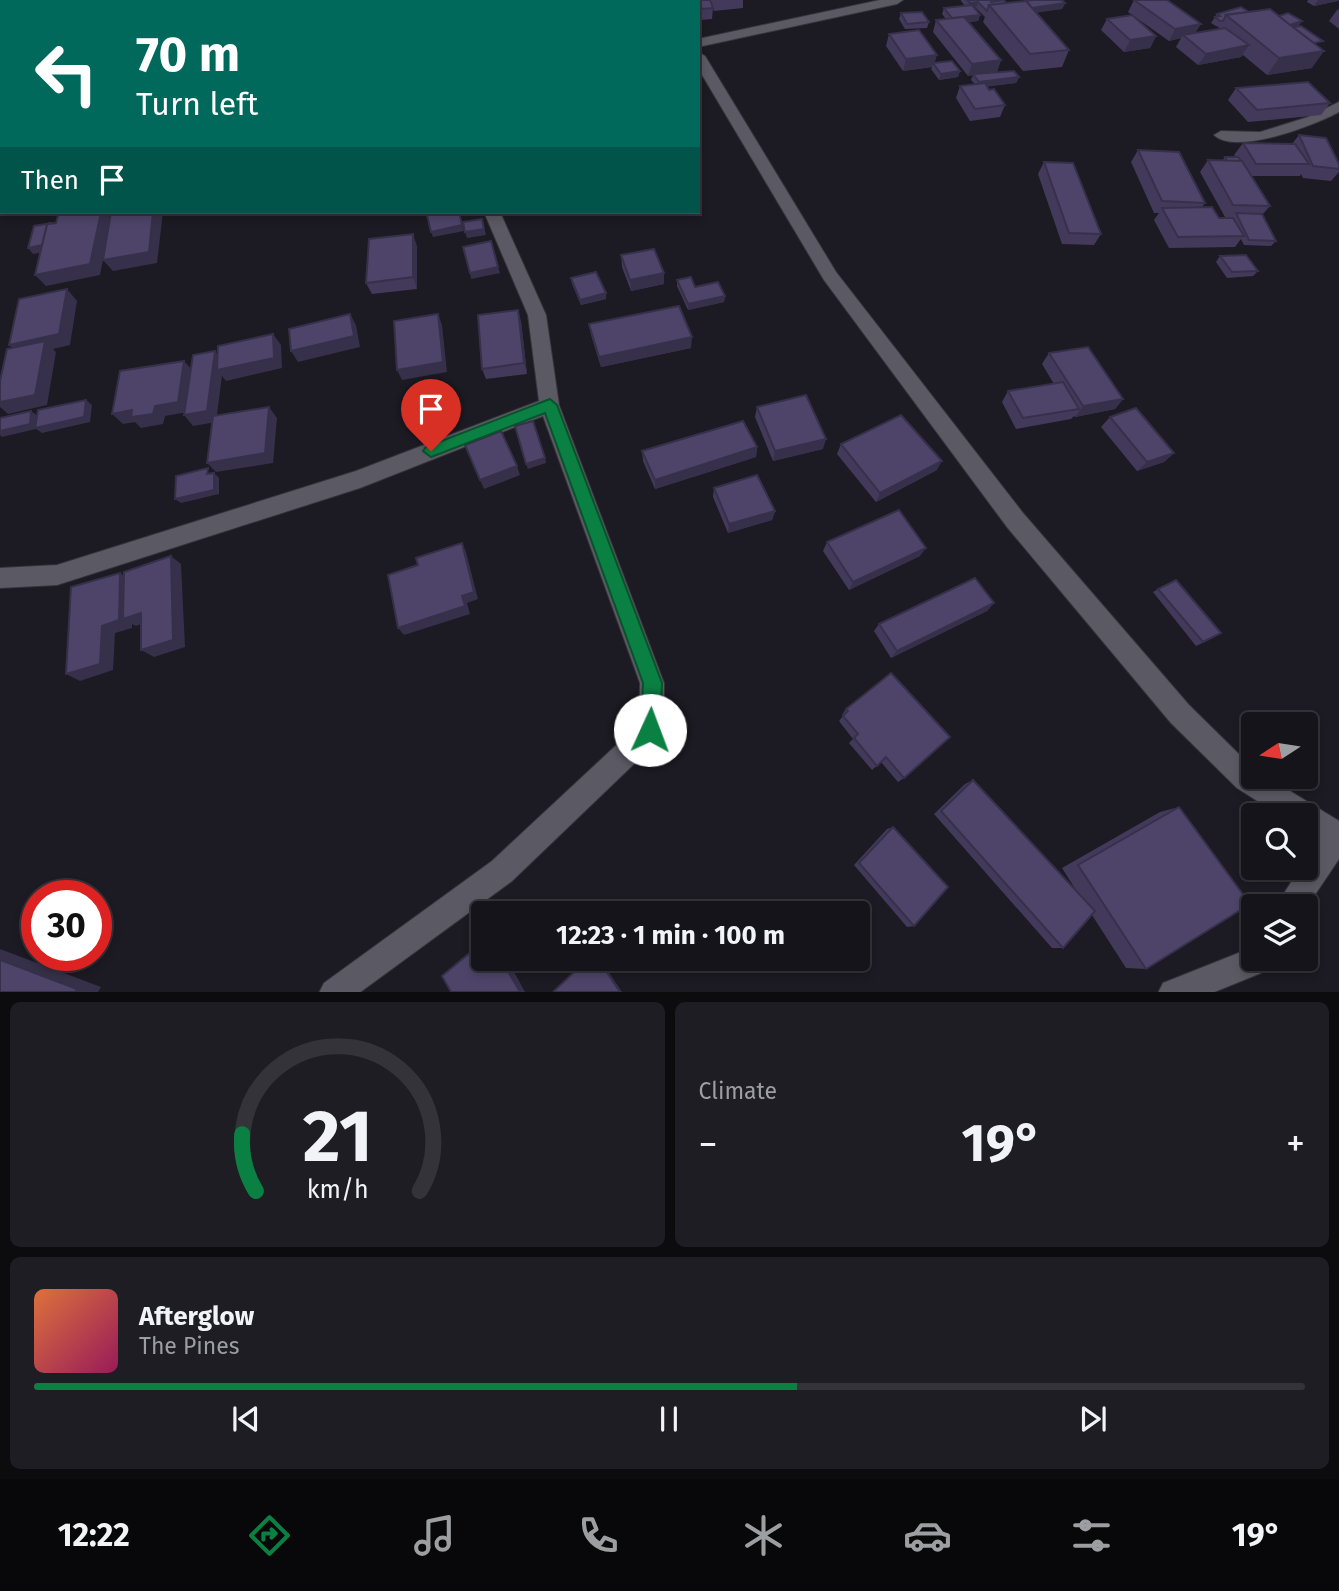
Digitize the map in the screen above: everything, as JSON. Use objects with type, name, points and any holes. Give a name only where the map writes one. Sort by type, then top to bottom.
[{"type":"street","points":[[700,44],[897,0]]},
{"type":"street","points":[[700,59],[830,276],[1015,520],[1180,714],[1227,761],[1246,779],[1339,836],[1298,894]]},
{"type":"street","points":[[1221,135],[1261,136],[1313,120],[1339,106]]},
{"type":"street","points":[[334,992],[502,871],[650,730],[652,683],[550,405],[537,315],[493,214]]},
{"type":"street","points":[[0,578],[57,575],[360,479],[550,405]]},
{"type":"street","points":[[1173,992],[1241,967]]},
{"type":"building","points":[[700,0],[710,0],[713,8],[702,9]]},
{"type":"building","points":[[967,0],[1004,0],[1006,3],[989,5],[987,11],[978,2],[970,3]]},
{"type":"building","points":[[1062,0],[1065,3],[1032,8],[1026,1]]},
{"type":"building","points":[[1134,0],[1167,0],[1201,24],[1175,29]]},
{"type":"building","points":[[1026,1],[1069,50],[1030,54],[989,5]]},
{"type":"building","points":[[972,5],[980,15],[952,18],[944,8]]},
{"type":"building","points":[[1241,7],[1249,12],[1226,15],[1223,21],[1215,17],[1220,16],[1217,14]]},
{"type":"building","points":[[1270,9],[1324,51],[1279,58],[1226,15]]},
{"type":"building","points":[[922,12],[929,22],[907,24],[901,13]]},
{"type":"building","points":[[1288,13],[1302,21],[1290,25],[1279,16]]},
{"type":"building","points":[[1132,15],[1156,36],[1130,40],[1107,19]]},
{"type":"building","points":[[964,17],[1001,60],[972,64],[936,20]]},
{"type":"building","points":[[1301,26],[1323,41],[1314,43],[1293,27]]},
{"type":"building","points":[[1225,28],[1249,45],[1206,54],[1183,35]]},
{"type":"building","points":[[919,30],[937,55],[906,59],[889,34]]},
{"type":"building","points":[[952,61],[960,71],[941,74],[933,63]]},
{"type":"building","points":[[1014,71],[1019,77],[979,82],[973,74]]},
{"type":"building","points":[[1308,82],[1330,103],[1257,110],[1236,88]]},
{"type":"building","points":[[985,83],[989,90],[994,89],[1005,105],[975,109],[960,86]]},
{"type":"building","points":[[1299,135],[1326,138],[1339,169],[1313,166]]},
{"type":"building","points":[[1243,143],[1295,144],[1309,164],[1256,164]]},
{"type":"building","points":[[1138,150],[1179,152],[1205,203],[1162,201]]},
{"type":"building","points":[[1225,157],[1238,157],[1241,161],[1227,161]]},
{"type":"building","points":[[1208,160],[1242,161],[1270,206],[1233,205]]},
{"type":"building","points":[[1044,162],[1073,163],[1101,234],[1069,233]]},
{"type":"building","points":[[1212,207],[1219,218],[1233,218],[1244,236],[1178,237],[1162,208]]},
{"type":"building","points":[[1236,213],[1262,214],[1276,241],[1249,240]]},
{"type":"building","points":[[58,214],[101,214],[90,264],[35,275],[47,224],[56,223]]},
{"type":"building","points":[[111,214],[153,214],[149,252],[103,260]]},
{"type":"building","points":[[459,214],[462,225],[431,232],[427,215]]},
{"type":"building","points":[[482,219],[484,229],[465,232],[463,222]]},
{"type":"building","points":[[52,223],[47,224],[42,245],[28,248],[34,226]]},
{"type":"building","points":[[413,234],[413,277],[366,283],[369,239]]},
{"type":"building","points":[[491,241],[498,267],[470,273],[463,247]]},
{"type":"building","points":[[654,249],[664,273],[630,280],[621,255]]},
{"type":"building","points":[[1246,255],[1258,271],[1232,272],[1220,256]]},
{"type":"building","points":[[596,272],[606,293],[580,300],[571,278]]},
{"type":"building","points":[[691,277],[695,287],[718,282],[725,296],[688,304],[677,280]]},
{"type":"building","points":[[67,289],[59,334],[9,345],[19,299]]},
{"type":"building","points":[[679,306],[692,337],[599,357],[589,324]]},
{"type":"building","points":[[518,310],[524,363],[482,369],[478,315]]},
{"type":"building","points":[[350,314],[354,336],[291,351],[289,329]]},
{"type":"building","points":[[438,314],[443,362],[397,370],[394,321]]},
{"type":"building","points":[[273,334],[274,358],[217,370],[218,346]]},
{"type":"building","points":[[45,341],[35,395],[0,402],[0,381],[7,349]]},
{"type":"building","points":[[1088,347],[1123,399],[1083,406],[1049,353]]},
{"type":"building","points":[[215,351],[207,411],[184,415],[193,355]]},
{"type":"building","points":[[184,361],[178,402],[155,406],[153,414],[131,417],[132,410],[112,414],[120,371]]},
{"type":"building","points":[[1063,382],[1079,409],[1023,418],[1008,391]]},
{"type":"building","points":[[806,395],[826,439],[775,451],[757,407]]},
{"type":"building","points":[[86,400],[84,417],[35,428],[38,410]]},
{"type":"building","points":[[269,407],[265,453],[207,463],[213,416]]},
{"type":"building","points":[[1136,408],[1174,453],[1147,462],[1110,417]]},
{"type":"building","points":[[31,411],[30,424],[0,431],[0,418]]},
{"type":"building","points":[[901,415],[942,461],[880,493],[841,444]]},
{"type":"building","points":[[533,421],[545,458],[526,464],[515,426]]},
{"type":"building","points":[[743,421],[757,447],[655,480],[642,451]]},
{"type":"building","points":[[501,431],[517,466],[480,480],[465,445]]},
{"type":"building","points":[[208,468],[207,474],[214,473],[214,490],[175,499],[176,476]]},
{"type":"building","points":[[757,475],[775,511],[729,524],[714,488]]},
{"type":"building","points":[[899,510],[926,548],[853,582],[827,542]]},
{"type":"building","points":[[462,543],[474,592],[462,596],[465,606],[398,628],[388,575],[418,565],[416,558]]},
{"type":"building","points":[[171,556],[173,640],[141,650],[141,613],[123,619],[124,572]]},
{"type":"building","points":[[120,573],[119,620],[102,626],[100,664],[66,674],[71,587]]},
{"type":"building","points":[[975,578],[994,603],[897,651],[879,624]]},
{"type":"building","points":[[1176,580],[1221,633],[1203,642],[1158,589]]},
{"type":"building","points":[[891,673],[950,737],[904,778],[886,757],[877,766],[854,738],[858,734],[843,716],[848,711],[846,709]]},
{"type":"building","points":[[973,780],[1095,911],[1063,948],[941,811]]},
{"type":"building","points":[[1179,807],[1243,894],[1241,910],[1146,969],[1078,865]]},
{"type":"building","points":[[893,827],[948,887],[914,926],[859,863]]},
{"type":"building","points":[[471,952],[471,971],[508,971],[520,992],[451,992],[442,976]]},
{"type":"building","points":[[0,960],[21,968],[21,971],[29,971],[77,989],[75,992],[0,992]]},
{"type":"building","points":[[575,971],[606,971],[620,992],[555,992]]},
{"type":"route","points":[[431,451],[550,405],[652,683],[650,730]]}]
